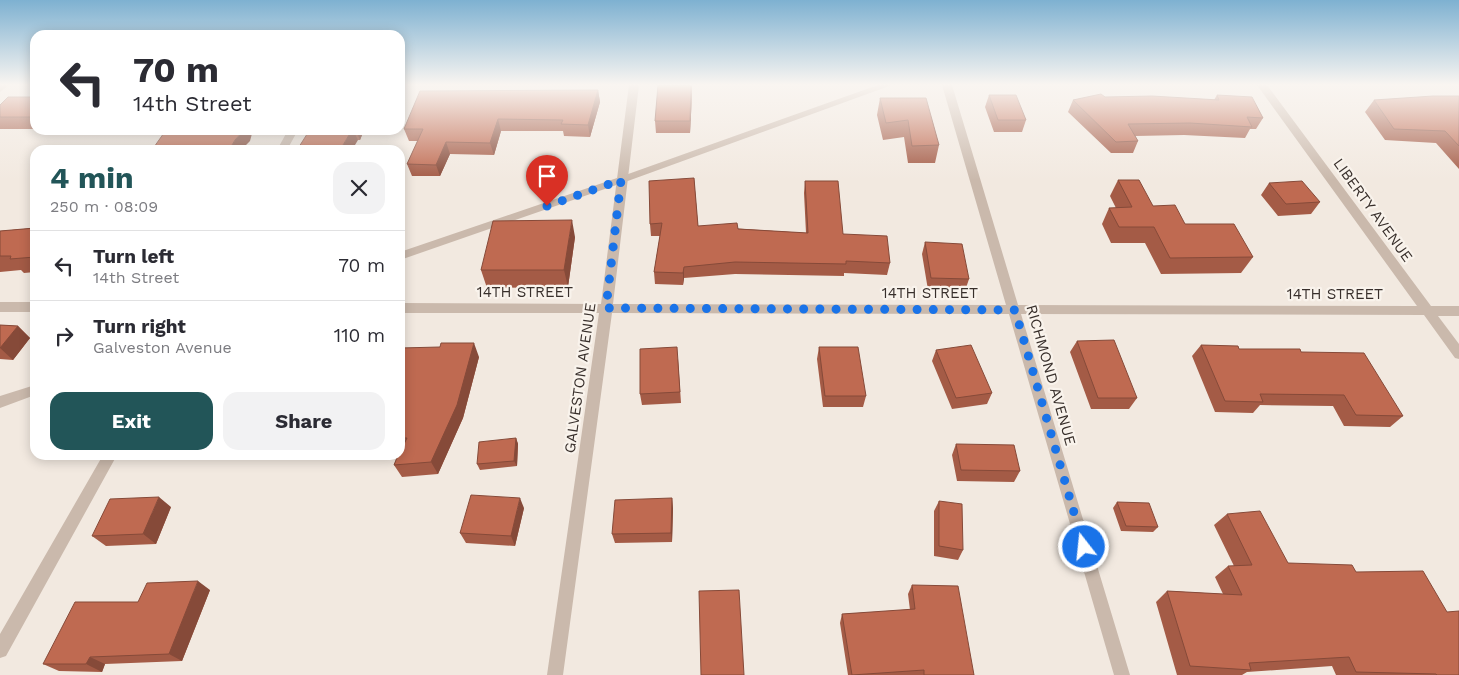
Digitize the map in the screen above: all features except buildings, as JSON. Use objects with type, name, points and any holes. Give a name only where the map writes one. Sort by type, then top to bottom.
[{"type":"street","name":"GALVESTON AVENUE","points":[[555,675],[606,308],[630,116]]},
{"type":"street","points":[[405,254],[799,116]]},
{"type":"street","name":"RICHMOND AVENUE","points":[[957,116],[1122,675]]},
{"type":"street","name":"LIBERTY AVENUE","points":[[1285,116],[1459,354]]},
{"type":"street","points":[[0,307],[30,307]]},
{"type":"street","name":"14TH STREET","points":[[405,308],[1459,311]]},
{"type":"street","points":[[0,402],[30,392]]},
{"type":"street","points":[[0,650],[107,460]]},
{"type":"route","points":[[547,206],[621,180],[606,308],[1015,310],[1084,547]]}]
